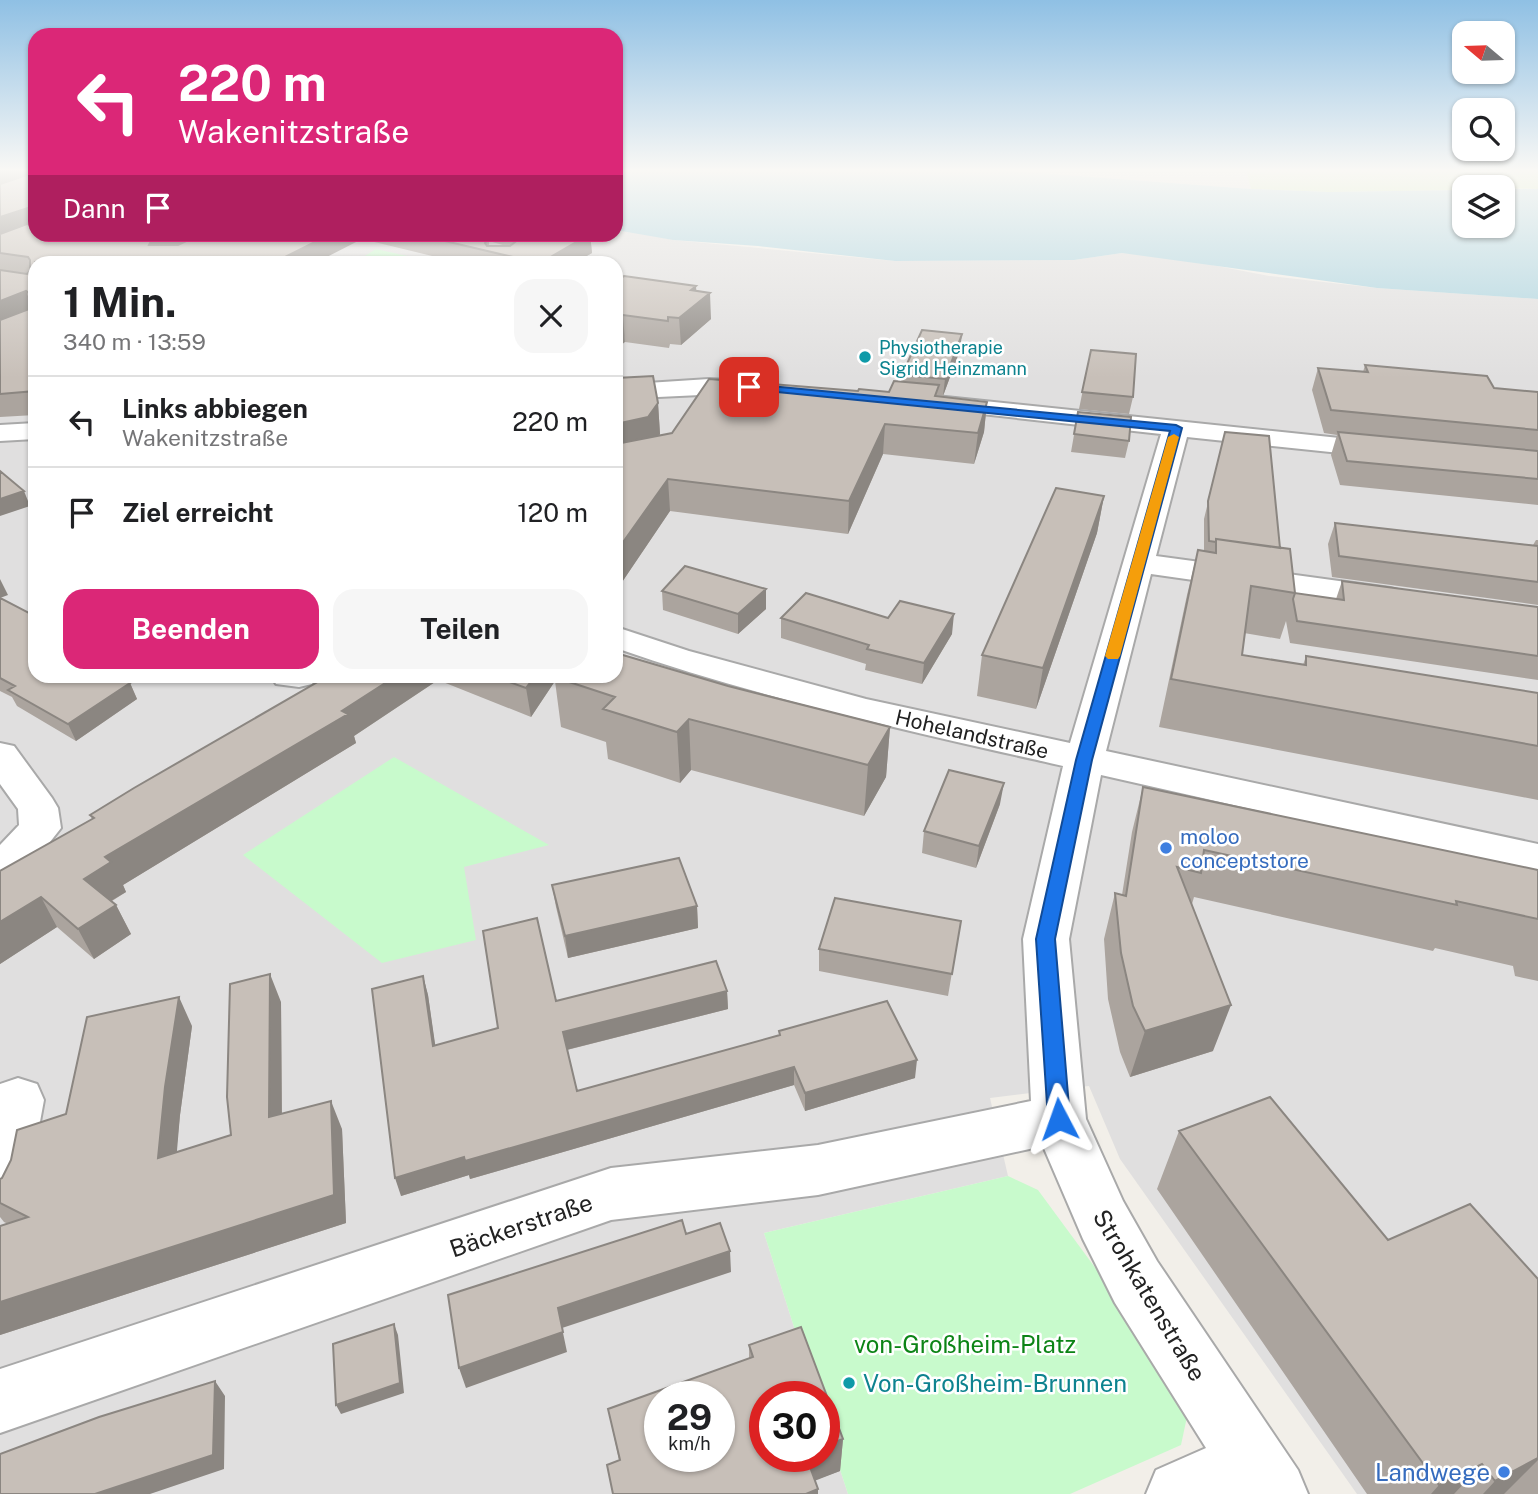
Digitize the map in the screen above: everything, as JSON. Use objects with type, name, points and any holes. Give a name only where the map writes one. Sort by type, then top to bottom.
[{"type":"street","points":[[689,417],[709,386]]},
{"type":"street","points":[[623,392],[709,386],[783,389]]},
{"type":"street","points":[[906,401],[1413,452]]},
{"type":"street","name":"Strohkatenstraße","points":[[1176,428],[1084,760],[1046,939],[1059,1119],[1102,1220],[1136,1282],[1263,1478]]},
{"type":"street","points":[[0,433],[28,431]]},
{"type":"street","points":[[1139,563],[1421,602]]},
{"type":"street","name":"Hohelandstraße","points":[[623,639],[677,658],[861,709],[1538,859]]},
{"type":"street","points":[[0,755],[38,808],[40,828],[16,855],[0,863]]},
{"type":"street","points":[[0,1187],[18,1100]]},
{"type":"street","name":"Bäckerstraße","points":[[0,1401],[611,1194],[818,1170],[1059,1119]]},
{"type":"street","points":[[1180,1494],[1263,1478]]},
{"type":"shaded area","points":[[0,239],[28,239],[28,242],[623,242],[623,239],[667,239],[895,261],[1074,260],[1122,253],[1160,255],[1269,276],[1377,288],[1538,299],[1538,1494],[1357,1494],[1120,1159],[1089,1086],[990,1098],[1008,1176],[764,1233],[811,1381],[749,1381],[749,1472],[840,1472],[840,1470],[848,1494],[0,1494]]},
{"type":"green space","points":[[376,249],[407,256],[365,256]]},
{"type":"green space","points":[[394,757],[549,845],[464,867],[476,940],[382,963],[243,855]]},
{"type":"green space","name":"von-Großheim-Platz","points":[[1008,1176],[1038,1190],[1191,1398],[1181,1445],[1070,1494],[848,1494],[840,1470],[840,1381],[811,1381],[764,1233]]},
{"type":"water","points":[[666,239],[1538,239],[1538,299],[1377,288],[1122,253],[1074,260],[895,261]]},
{"type":"building","points":[[0,239],[28,239],[28,242],[150,242],[149,245],[178,245],[184,242],[315,242],[287,256],[28,257],[0,253]]},
{"type":"building","points":[[449,242],[486,242],[487,246],[510,246],[515,242],[576,242],[552,256],[508,256]]},
{"type":"building","points":[[0,270],[27,274],[28,292],[0,301]]},
{"type":"building","points":[[623,277],[696,286],[691,290],[710,293],[679,318],[668,317],[668,321],[623,315]]},
{"type":"building","points":[[28,309],[28,392],[0,394],[0,320]]},
{"type":"building","points":[[922,330],[962,334],[945,379],[902,375]]},
{"type":"building","points":[[1091,350],[1136,354],[1133,397],[1082,392]]},
{"type":"building","points":[[1365,365],[1487,376],[1494,388],[1538,392],[1538,430],[1331,410],[1318,368],[1368,372]]},
{"type":"building","points":[[653,376],[658,403],[648,417],[623,422],[623,378]]},
{"type":"building","points":[[709,379],[889,392],[894,381],[939,385],[935,396],[987,402],[978,433],[885,424],[849,501],[668,479],[623,542],[623,443],[672,433]]},
{"type":"building","points":[[1078,412],[1131,417],[1129,441],[1074,434]]},
{"type":"building","points":[[1225,432],[1269,436],[1280,548],[1216,539],[1216,542],[1209,541],[1208,501]]},
{"type":"building","points":[[1338,432],[1538,451],[1538,479],[1347,461]]},
{"type":"building","points":[[0,471],[24,491],[0,499]]},
{"type":"building","points":[[1056,488],[1104,496],[1043,668],[982,655]]},
{"type":"building","points":[[1335,523],[1538,546],[1538,582],[1339,556]]},
{"type":"building","points":[[1216,539],[1290,549],[1295,593],[1251,586],[1242,655],[1306,665],[1306,656],[1538,693],[1538,746],[1171,679],[1198,550],[1216,553]]},
{"type":"building","points":[[685,566],[766,589],[738,614],[662,591]]},
{"type":"building","points":[[1342,581],[1538,607],[1538,656],[1297,621],[1293,599],[1295,593],[1344,600]]},
{"type":"building","points":[[806,593],[888,618],[900,601],[954,614],[924,663],[867,649],[869,645],[781,618]]},
{"type":"building","points":[[0,598],[28,612],[28,683],[130,683],[68,724],[8,690],[15,686],[0,678]]},
{"type":"building","points":[[623,655],[728,686],[890,727],[868,765],[689,719],[677,732],[603,709],[615,697],[572,683],[623,683]]},
{"type":"building","points":[[316,683],[385,683],[342,711],[348,714],[105,857],[111,862],[84,879],[116,905],[78,929],[41,897],[0,922],[0,871],[94,818],[90,815]]},
{"type":"building","points":[[512,683],[530,683],[526,688]]},
{"type":"building","points":[[949,770],[1004,783],[979,846],[924,831]]},
{"type":"building","points":[[1143,787],[1538,870],[1538,919],[1456,901],[1457,905],[1204,850],[1201,873],[1177,867],[1231,1005],[1145,1031],[1133,1006],[1121,953],[1115,893],[1126,896]]},
{"type":"building","points":[[679,858],[697,906],[565,936],[552,885]]},
{"type":"building","points":[[835,898],[961,921],[952,974],[819,949]]},
{"type":"building","points":[[537,918],[556,1001],[716,961],[727,991],[563,1032],[577,1091],[780,1035],[779,1031],[887,1001],[917,1060],[805,1093],[794,1067],[465,1161],[464,1157],[395,1178],[372,989],[423,976],[433,1046],[498,1028],[483,931]]},
{"type":"building","points":[[270,974],[269,1117],[331,1101],[334,1195],[0,1302],[0,1226],[28,1217],[0,1203],[0,1179],[11,1160],[17,1130],[66,1114],[87,1017],[179,997],[165,1087],[158,1158],[231,1135],[227,1097],[230,984]]},
{"type":"building","points":[[1270,1097],[1388,1240],[1470,1204],[1538,1279],[1538,1458],[1495,1481],[1482,1464],[1439,1485],[1179,1131]]},
{"type":"building","points":[[682,1220],[686,1234],[720,1223],[730,1251],[558,1308],[563,1332],[459,1368],[448,1295]]},
{"type":"building","points":[[394,1324],[400,1383],[336,1405],[333,1344]]},
{"type":"building","points":[[801,1327],[821,1381],[749,1381],[749,1472],[812,1472],[818,1489],[806,1494],[613,1494],[607,1465],[620,1460],[608,1409],[644,1396],[644,1472],[735,1472],[735,1381],[686,1381],[753,1357],[749,1345]]},
{"type":"building","points":[[215,1381],[213,1455],[95,1494],[0,1494],[0,1454],[99,1417]]},
{"type":"slow traffic","points":[[1113,656],[1174,437]]},
{"type":"place","name":"Physiotherapie Sigrid Heinzmann","points":[[865,357]]},
{"type":"place","name":"moloo conceptstore","points":[[1166,848]]},
{"type":"place","name":"Von-Großheim-Brunnen","points":[[849,1383]]},
{"type":"place","name":"Landwege","points":[[1504,1472]]},
{"type":"route","points":[[749,387],[1176,428],[1084,760],[1046,939],[1059,1119]]}]
